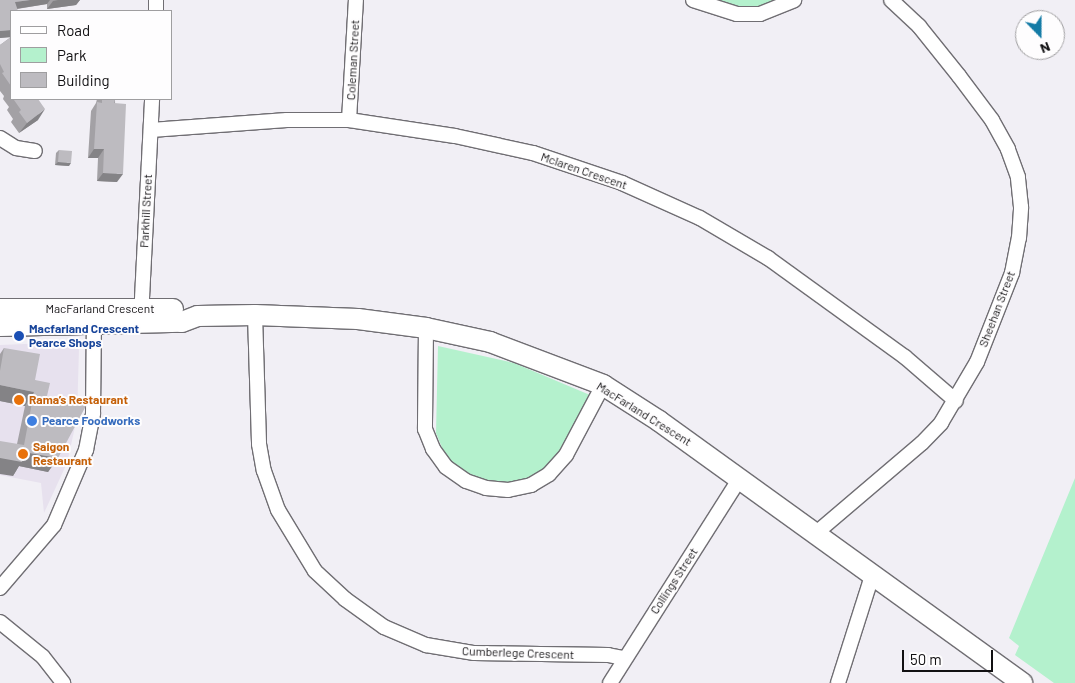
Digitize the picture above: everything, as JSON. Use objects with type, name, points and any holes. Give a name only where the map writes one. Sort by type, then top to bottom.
[{"type":"street","name":"Coleman Street","points":[[349,120],[356,0]]},
{"type":"street","points":[[693,0],[719,9],[745,14],[760,14],[794,0]]},
{"type":"street","name":"Sheehan Street","points":[[815,534],[922,443],[941,423],[956,401],[977,362],[1012,272],[1019,238],[1021,207],[1018,177],[1008,149],[992,120],[919,26],[891,0]]},
{"type":"street","name":"Parkhill Street","points":[[141,316],[152,100]]},
{"type":"street","name":"Mclaren Crescent","points":[[151,130],[288,120],[349,120],[455,136],[533,153],[622,183],[700,218],[768,258],[837,306],[905,357],[956,401]]},
{"type":"street","points":[[0,138],[16,148],[35,151]]},
{"type":"street","name":"MacFarland Crescent","points":[[0,309],[94,317]]},
{"type":"street","name":"MacFarland Crescent","points":[[0,326],[94,317],[141,316],[182,322],[198,316],[255,315],[358,319],[426,328],[490,342],[603,385],[658,421],[1022,683]]},
{"type":"street","name":"Cumberlege Crescent","points":[[255,315],[259,444],[264,471],[278,510],[315,571],[345,599],[384,627],[426,645],[474,654],[608,655],[624,658]]},
{"type":"street","points":[[0,588],[54,525],[86,450],[93,413],[94,317]]},
{"type":"street","points":[[426,328],[425,429],[433,448],[446,467],[466,481],[486,488],[508,490],[530,485],[549,474],[566,455],[603,385]]},
{"type":"street","name":"Collings Street","points":[[610,683],[624,658],[739,480]]},
{"type":"street","points":[[838,683],[872,576]]},
{"type":"street","points":[[0,622],[43,657],[64,683]]},
{"type":"shaded area","points":[[73,342],[79,348],[77,418],[67,463],[44,513],[41,483],[0,475],[0,345]]},
{"type":"green space","points":[[705,0],[780,0],[761,10],[737,12]]},
{"type":"green space","points":[[438,346],[514,363],[590,395],[558,455],[543,471],[527,481],[508,485],[489,484],[472,478],[455,466],[443,450],[436,433]]},
{"type":"green space","points":[[1075,478],[1075,683],[1054,683],[1015,655],[1019,646],[1009,638]]},
{"type":"building","points":[[0,0],[30,0],[15,2],[18,10],[10,10],[10,30],[0,31]]},
{"type":"building","points":[[10,38],[10,85],[2,73],[4,72],[0,64],[0,45]]},
{"type":"building","points":[[14,100],[39,100],[45,109],[27,123],[19,112],[21,110]]},
{"type":"building","points":[[102,100],[115,100],[114,103],[126,104],[123,174],[103,173],[104,149],[94,149],[97,102],[102,103]]},
{"type":"building","points":[[59,150],[72,151],[71,163],[58,162]]},
{"type":"building","points":[[4,348],[40,354],[35,380],[50,383],[47,396],[87,404],[58,458],[24,452],[22,462],[0,458],[0,441],[24,445],[34,392],[0,385],[0,371]]},
{"type":"place","name":"Macfarland Crescent Pearce Shops","points":[[19,336]]},
{"type":"place","name":"Rama’s Restaurant","points":[[19,400]]},
{"type":"place","name":"Pearce Foodworks","points":[[32,421]]},
{"type":"place","name":"Saigon Restaurant","points":[[23,454]]}]
